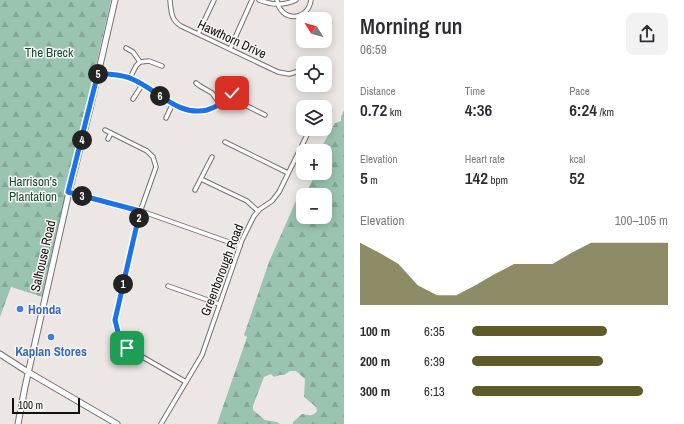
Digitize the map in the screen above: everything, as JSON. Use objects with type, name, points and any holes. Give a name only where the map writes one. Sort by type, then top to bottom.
[{"type":"street","name":"Salhouse Road","points":[[18,424],[68,192],[115,0]]},
{"type":"street","name":"Hawthorn Drive","points":[[170,0],[174,21],[181,26],[282,73],[292,74],[296,73]]},
{"type":"street","points":[[198,34],[214,0]]},
{"type":"street","points":[[230,49],[252,0]]},
{"type":"street","points":[[259,0],[278,5],[287,4],[296,0]]},
{"type":"street","points":[[277,0],[278,5],[284,13],[290,16],[297,16],[306,11],[311,0]]},
{"type":"street","points":[[126,48],[133,52],[140,62]]},
{"type":"street","points":[[130,78],[136,66],[140,62],[149,61],[162,66]]},
{"type":"street","points":[[98,73],[130,78],[184,110],[197,111],[213,108],[229,97],[235,87]]},
{"type":"street","points":[[196,83],[212,93],[220,104]]},
{"type":"street","points":[[133,99],[142,84]]},
{"type":"street","points":[[226,90],[232,93]]},
{"type":"street","points":[[229,97],[265,116]]},
{"type":"street","points":[[166,118],[173,103]]},
{"type":"street","points":[[105,130],[147,151],[153,157],[155,163],[154,172],[140,211],[116,315],[115,324],[120,340],[127,348],[186,382]]},
{"type":"street","points":[[108,139],[111,133]]},
{"type":"street","name":"Greenborough Road","points":[[161,424],[202,355],[240,246],[251,222],[258,211],[276,197],[306,136]]},
{"type":"street","points":[[225,142],[288,173]]},
{"type":"street","points":[[195,190],[212,157]]},
{"type":"street","points":[[201,178],[247,201],[258,211]]},
{"type":"street","points":[[68,192],[140,211],[240,246]]},
{"type":"street","points":[[168,286],[219,304]]},
{"type":"street","points":[[0,354],[117,424]]},
{"type":"green space","name":"The Breck","points":[[0,0],[111,0],[43,297],[11,287],[0,317]]},
{"type":"green space","points":[[344,110],[344,424],[293,424],[293,422],[302,414],[312,415],[317,411],[316,407],[304,397],[305,379],[296,371],[290,371],[284,375],[274,377],[271,374],[264,377],[253,406],[253,410],[265,420],[280,424],[217,424],[247,337],[244,335],[269,262],[296,201],[296,224],[332,224],[332,188],[308,188],[312,180],[332,180],[332,144],[323,144],[328,136],[332,136],[332,128],[335,123],[341,121]]},
{"type":"place","name":"Honda","points":[[20,309]]},
{"type":"place","name":"Kaplan Stores","points":[[51,337]]},
{"type":"route","points":[[127,348],[120,340],[115,320],[140,211],[68,192],[98,73],[127,77],[135,80],[180,108],[189,111],[213,108],[226,100],[232,93]]},
{"type":"park label","name":"Harrison's Plantation","points":[[33,188]]}]
